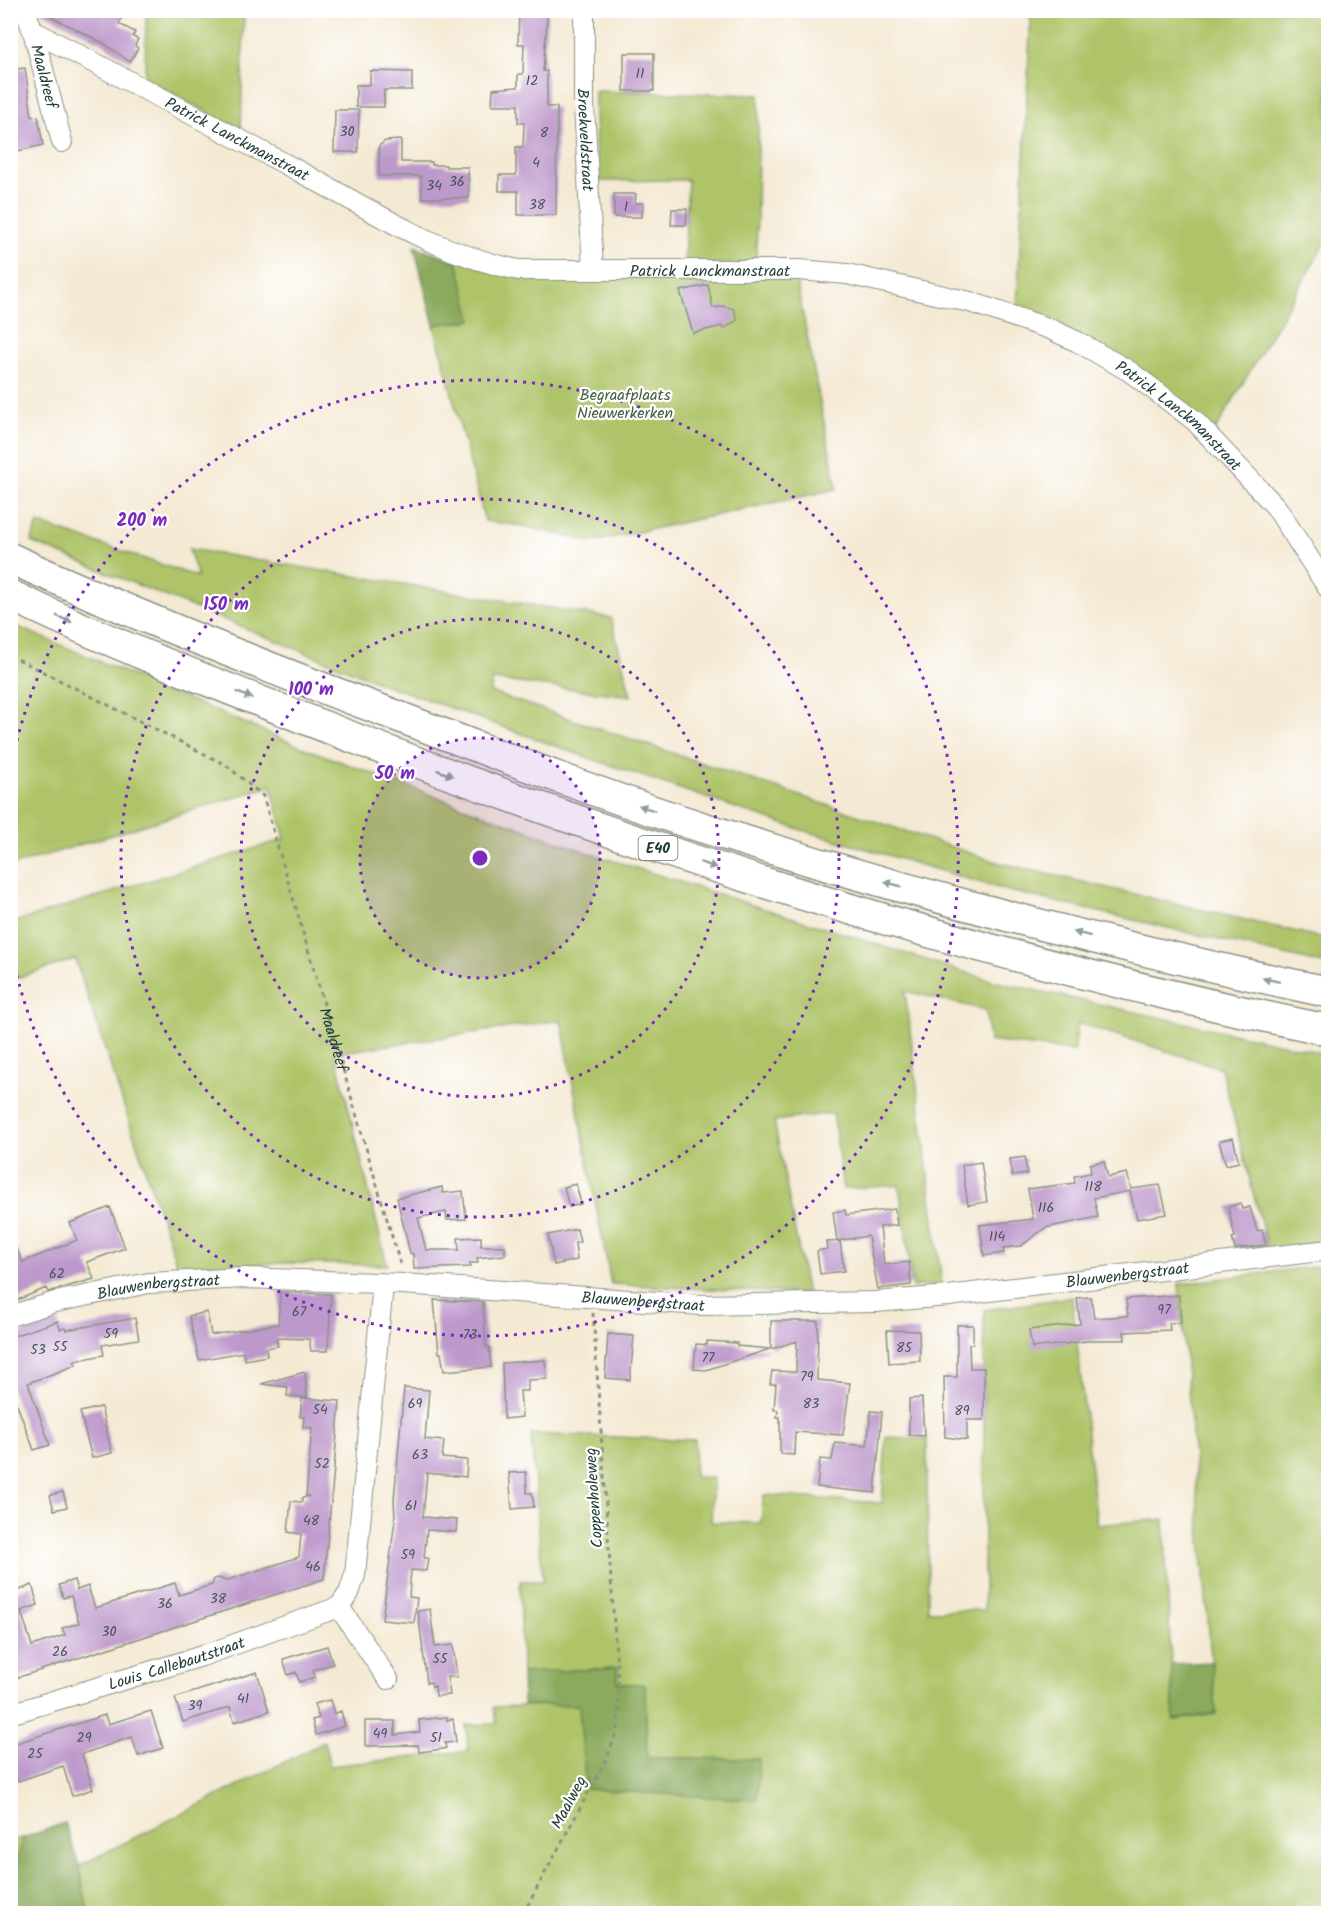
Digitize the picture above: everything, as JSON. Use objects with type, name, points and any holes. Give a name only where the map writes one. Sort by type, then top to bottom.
[{"type":"highway","name":"E40","points":[[10,558],[250,660],[521,764],[718,833],[955,902],[1250,975],[1329,992]]},
{"type":"highway","name":"E40","points":[[10,595],[241,694],[463,780],[706,865],[942,937],[1243,1012],[1329,1030]]},
{"type":"street","name":"Maaldreef","points":[[25,10],[33,31],[62,142]]},
{"type":"street","name":"Broekveldstraat","points":[[584,10],[584,106],[593,269]]},
{"type":"street","name":"Patrick Lanckmanstraat","points":[[33,31],[304,174],[400,229],[444,249],[490,265],[519,270],[799,270],[847,274],[970,302],[1069,338],[1129,371],[1194,420],[1276,507],[1329,588]]},
{"type":"street","name":"Blauwenbergstraat","points":[[10,1316],[55,1302],[169,1282],[245,1278],[403,1284],[701,1305],[875,1302],[948,1296],[1329,1250]]},
{"type":"street","points":[[383,1285],[355,1575],[349,1593],[339,1607],[388,1678]]},
{"type":"street","name":"Louis Callebautstraat","points":[[10,1714],[202,1656],[339,1607]]},
{"type":"path","name":"Maaldreef","points":[[10,655],[226,765],[263,796],[395,1242],[403,1284]]},
{"type":"path","name":"Coppenholeweg","points":[[592,1297],[619,1697]]},
{"type":"path","name":"Maalweg","points":[[523,1914],[607,1758],[618,1728],[619,1697]]},
{"type":"green space","points":[[146,11],[244,11],[241,130],[145,79]]},
{"type":"green space","points":[[355,11],[412,11],[412,15],[355,14]]},
{"type":"green space","points":[[1031,11],[1328,11],[1328,238],[1215,431],[1017,309]]},
{"type":"green space","points":[[595,91],[759,95],[756,263],[684,265],[688,180],[596,181]]},
{"type":"green space","points":[[414,246],[457,261],[472,320],[434,325]]},
{"type":"green space","name":"Begraafplaats Nieuwerkerken","points":[[457,261],[795,274],[837,489],[592,542],[523,526],[485,521],[434,325],[471,320]]},
{"type":"green space","points":[[38,523],[198,577],[189,549],[611,618],[631,696],[493,680],[490,692],[1000,863],[1328,939],[1328,965],[1009,891],[789,826],[589,758],[381,683],[31,542]]},
{"type":"green space","points":[[11,624],[301,747],[589,853],[992,981],[1328,1054],[1328,1242],[1268,1250],[1221,1068],[1078,1023],[1074,1051],[989,1041],[986,1010],[905,991],[942,1284],[913,1287],[899,1185],[843,1189],[833,1113],[774,1121],[807,1294],[611,1284],[561,1020],[335,1053],[387,1265],[284,1263],[178,1268],[75,959],[11,980],[11,923],[285,839],[271,786],[11,866]]},
{"type":"green space","points":[[1328,1265],[1328,1913],[88,1914],[79,1866],[324,1742],[330,1766],[468,1751],[466,1725],[496,1724],[494,1707],[579,1704],[586,1789],[758,1759],[646,1758],[645,1685],[618,1683],[617,1668],[522,1673],[520,1581],[543,1581],[531,1434],[695,1440],[694,1477],[713,1478],[711,1522],[761,1523],[764,1495],[882,1503],[886,1437],[927,1439],[928,1611],[984,1610],[984,1310],[1072,1297],[1097,1525],[1164,1519],[1174,1720],[1216,1714],[1179,1284]]},
{"type":"green space","points":[[1212,1662],[1216,1713],[1174,1720],[1171,1664]]},
{"type":"green space","points":[[617,1668],[618,1683],[645,1685],[647,1758],[759,1759],[757,1800],[586,1789],[579,1705],[523,1705],[522,1673]]},
{"type":"green space","points":[[65,1823],[79,1866],[88,1913],[11,1913],[11,1887],[23,1838]]},
{"type":"green space","points":[[23,1838],[12,1887],[11,1887],[10,1841]]},
{"type":"building","points":[[38,10],[125,10],[119,24],[135,32],[133,37],[138,39],[135,46],[138,48],[130,62],[103,43]]},
{"type":"building","points":[[519,10],[548,10],[543,71],[547,71],[547,107],[557,107],[556,215],[518,215],[518,191],[499,191],[499,175],[516,175],[516,147],[523,147],[524,123],[518,123],[518,105],[492,105],[493,89],[518,87],[518,74],[523,74],[524,44],[518,44]]},
{"type":"building","points":[[624,53],[654,53],[654,91],[624,91]]},
{"type":"building","points":[[25,68],[32,117],[38,116],[43,145],[10,153],[10,70]]},
{"type":"building","points":[[370,71],[412,72],[412,90],[384,90],[384,107],[356,107],[356,85],[370,85]]},
{"type":"building","points":[[335,110],[359,110],[358,152],[334,152]]},
{"type":"building","points":[[401,140],[401,162],[432,162],[432,165],[446,165],[446,167],[468,167],[469,198],[422,198],[421,176],[379,176],[379,146],[385,141]]},
{"type":"building","points":[[614,194],[636,194],[635,203],[643,203],[642,217],[614,217]]},
{"type":"building","points":[[672,209],[687,209],[686,225],[671,225]]},
{"type":"building","points":[[708,285],[713,308],[723,306],[734,309],[737,320],[724,329],[722,326],[693,333],[680,291]]},
{"type":"building","points":[[1233,1138],[1239,1162],[1226,1165],[1219,1141]]},
{"type":"building","points":[[1025,1157],[1027,1174],[1012,1176],[1010,1159]]},
{"type":"building","points":[[1104,1161],[1108,1177],[1127,1173],[1131,1189],[1160,1185],[1167,1214],[1137,1219],[1130,1191],[1094,1198],[1098,1217],[1045,1228],[1021,1246],[1003,1248],[1004,1253],[984,1256],[980,1225],[1033,1219],[1028,1189],[1075,1183],[1074,1176],[1091,1173],[1090,1164]]},
{"type":"building","points":[[981,1162],[987,1202],[968,1205],[962,1165]]},
{"type":"building","points":[[576,1184],[581,1204],[569,1207],[564,1187]]},
{"type":"building","points":[[442,1187],[443,1193],[463,1191],[466,1219],[447,1220],[446,1212],[418,1218],[426,1250],[459,1250],[458,1238],[481,1237],[481,1246],[505,1246],[505,1255],[477,1258],[478,1263],[470,1263],[470,1267],[414,1269],[413,1254],[410,1253],[397,1198]]},
{"type":"building","points":[[1240,1203],[1242,1209],[1250,1207],[1257,1231],[1262,1230],[1266,1245],[1235,1249],[1232,1238],[1235,1237],[1228,1207]]},
{"type":"building","points":[[110,1207],[125,1248],[87,1262],[94,1279],[48,1292],[46,1288],[10,1303],[10,1238],[23,1262],[77,1240],[70,1223]]},
{"type":"building","points":[[895,1209],[897,1225],[880,1227],[884,1265],[909,1262],[911,1285],[878,1289],[868,1236],[837,1241],[833,1212],[845,1210],[846,1215]]},
{"type":"building","points":[[577,1229],[580,1242],[575,1243],[577,1260],[554,1265],[548,1235]]},
{"type":"building","points":[[840,1241],[844,1271],[820,1274],[817,1251],[827,1249],[826,1242]]},
{"type":"building","points":[[280,1292],[331,1294],[328,1351],[311,1351],[309,1339],[276,1338],[278,1346],[266,1348],[267,1356],[245,1360],[243,1352],[199,1360],[189,1316],[207,1312],[211,1335],[278,1324]]},
{"type":"building","points":[[1179,1295],[1181,1323],[1169,1323],[1170,1330],[1124,1332],[1125,1340],[1095,1340],[1032,1348],[1029,1330],[1080,1324],[1077,1298],[1091,1297],[1094,1318],[1128,1316],[1126,1299]]},
{"type":"building","points":[[434,1300],[483,1302],[486,1347],[489,1346],[491,1367],[444,1371],[441,1353],[439,1353]]},
{"type":"building","points":[[135,1318],[139,1339],[102,1345],[104,1355],[74,1361],[76,1365],[28,1383],[50,1445],[34,1450],[10,1386],[10,1337],[58,1321],[60,1329],[65,1328],[66,1330]]},
{"type":"building","points":[[771,1321],[818,1321],[817,1380],[850,1383],[843,1435],[795,1432],[794,1455],[780,1454],[780,1417],[777,1417],[778,1410],[774,1410],[776,1384],[770,1384],[772,1371],[796,1372],[797,1341],[771,1349]]},
{"type":"building","points":[[957,1325],[973,1325],[973,1344],[969,1344],[970,1368],[984,1368],[984,1420],[967,1420],[967,1440],[945,1437],[944,1377],[957,1377]]},
{"type":"building","points":[[887,1330],[919,1331],[920,1361],[889,1363]]},
{"type":"building","points":[[608,1334],[634,1336],[630,1380],[605,1378]]},
{"type":"building","points":[[707,1341],[770,1349],[706,1370],[694,1369],[696,1344],[707,1345]]},
{"type":"building","points":[[545,1360],[547,1379],[528,1380],[528,1391],[520,1391],[522,1417],[504,1419],[502,1363]]},
{"type":"building","points":[[305,1372],[307,1398],[287,1396],[288,1387],[261,1384]]},
{"type":"building","points":[[404,1388],[429,1390],[425,1439],[444,1441],[442,1458],[467,1460],[466,1477],[427,1473],[423,1517],[457,1520],[456,1532],[427,1530],[424,1558],[428,1558],[426,1571],[411,1570],[409,1597],[417,1598],[414,1623],[382,1620],[395,1520],[394,1499]]},
{"type":"building","points":[[302,1398],[340,1401],[324,1579],[10,1680],[10,1588],[13,1587],[15,1592],[32,1585],[38,1605],[21,1611],[32,1646],[65,1635],[62,1628],[79,1623],[71,1596],[63,1598],[59,1585],[74,1580],[77,1590],[88,1586],[95,1608],[175,1583],[179,1595],[212,1585],[214,1579],[219,1578],[225,1581],[299,1557],[301,1534],[288,1532],[291,1501],[302,1502],[302,1498],[310,1496],[306,1496],[312,1428],[303,1427],[304,1417],[300,1417]]},
{"type":"building","points":[[922,1398],[924,1436],[909,1435],[909,1399]]},
{"type":"building","points":[[101,1407],[112,1453],[92,1458],[80,1412]]},
{"type":"building","points":[[871,1411],[882,1412],[875,1493],[817,1487],[820,1459],[832,1460],[835,1443],[867,1446]]},
{"type":"building","points":[[526,1472],[527,1493],[532,1493],[534,1507],[512,1509],[509,1473]]},
{"type":"building","points":[[63,1492],[67,1507],[54,1510],[50,1495]]},
{"type":"building","points":[[430,1609],[435,1647],[453,1645],[457,1677],[447,1677],[450,1695],[436,1696],[435,1686],[432,1687],[431,1682],[427,1683],[418,1611]]},
{"type":"building","points":[[327,1646],[333,1664],[313,1670],[315,1677],[299,1682],[296,1672],[288,1675],[283,1659]]},
{"type":"building","points":[[257,1672],[269,1711],[234,1722],[230,1707],[183,1722],[175,1698]]},
{"type":"building","points":[[330,1700],[334,1714],[341,1711],[345,1726],[316,1735],[312,1720],[319,1718],[314,1704]]},
{"type":"building","points":[[151,1711],[163,1748],[138,1756],[132,1737],[82,1754],[93,1789],[72,1796],[63,1766],[18,1781],[17,1779],[10,1781],[10,1745],[105,1715],[108,1724]]},
{"type":"building","points":[[447,1717],[447,1720],[453,1719],[456,1742],[445,1743],[446,1748],[419,1752],[418,1745],[365,1746],[365,1721],[395,1721],[395,1735],[420,1732],[419,1720]]}]
